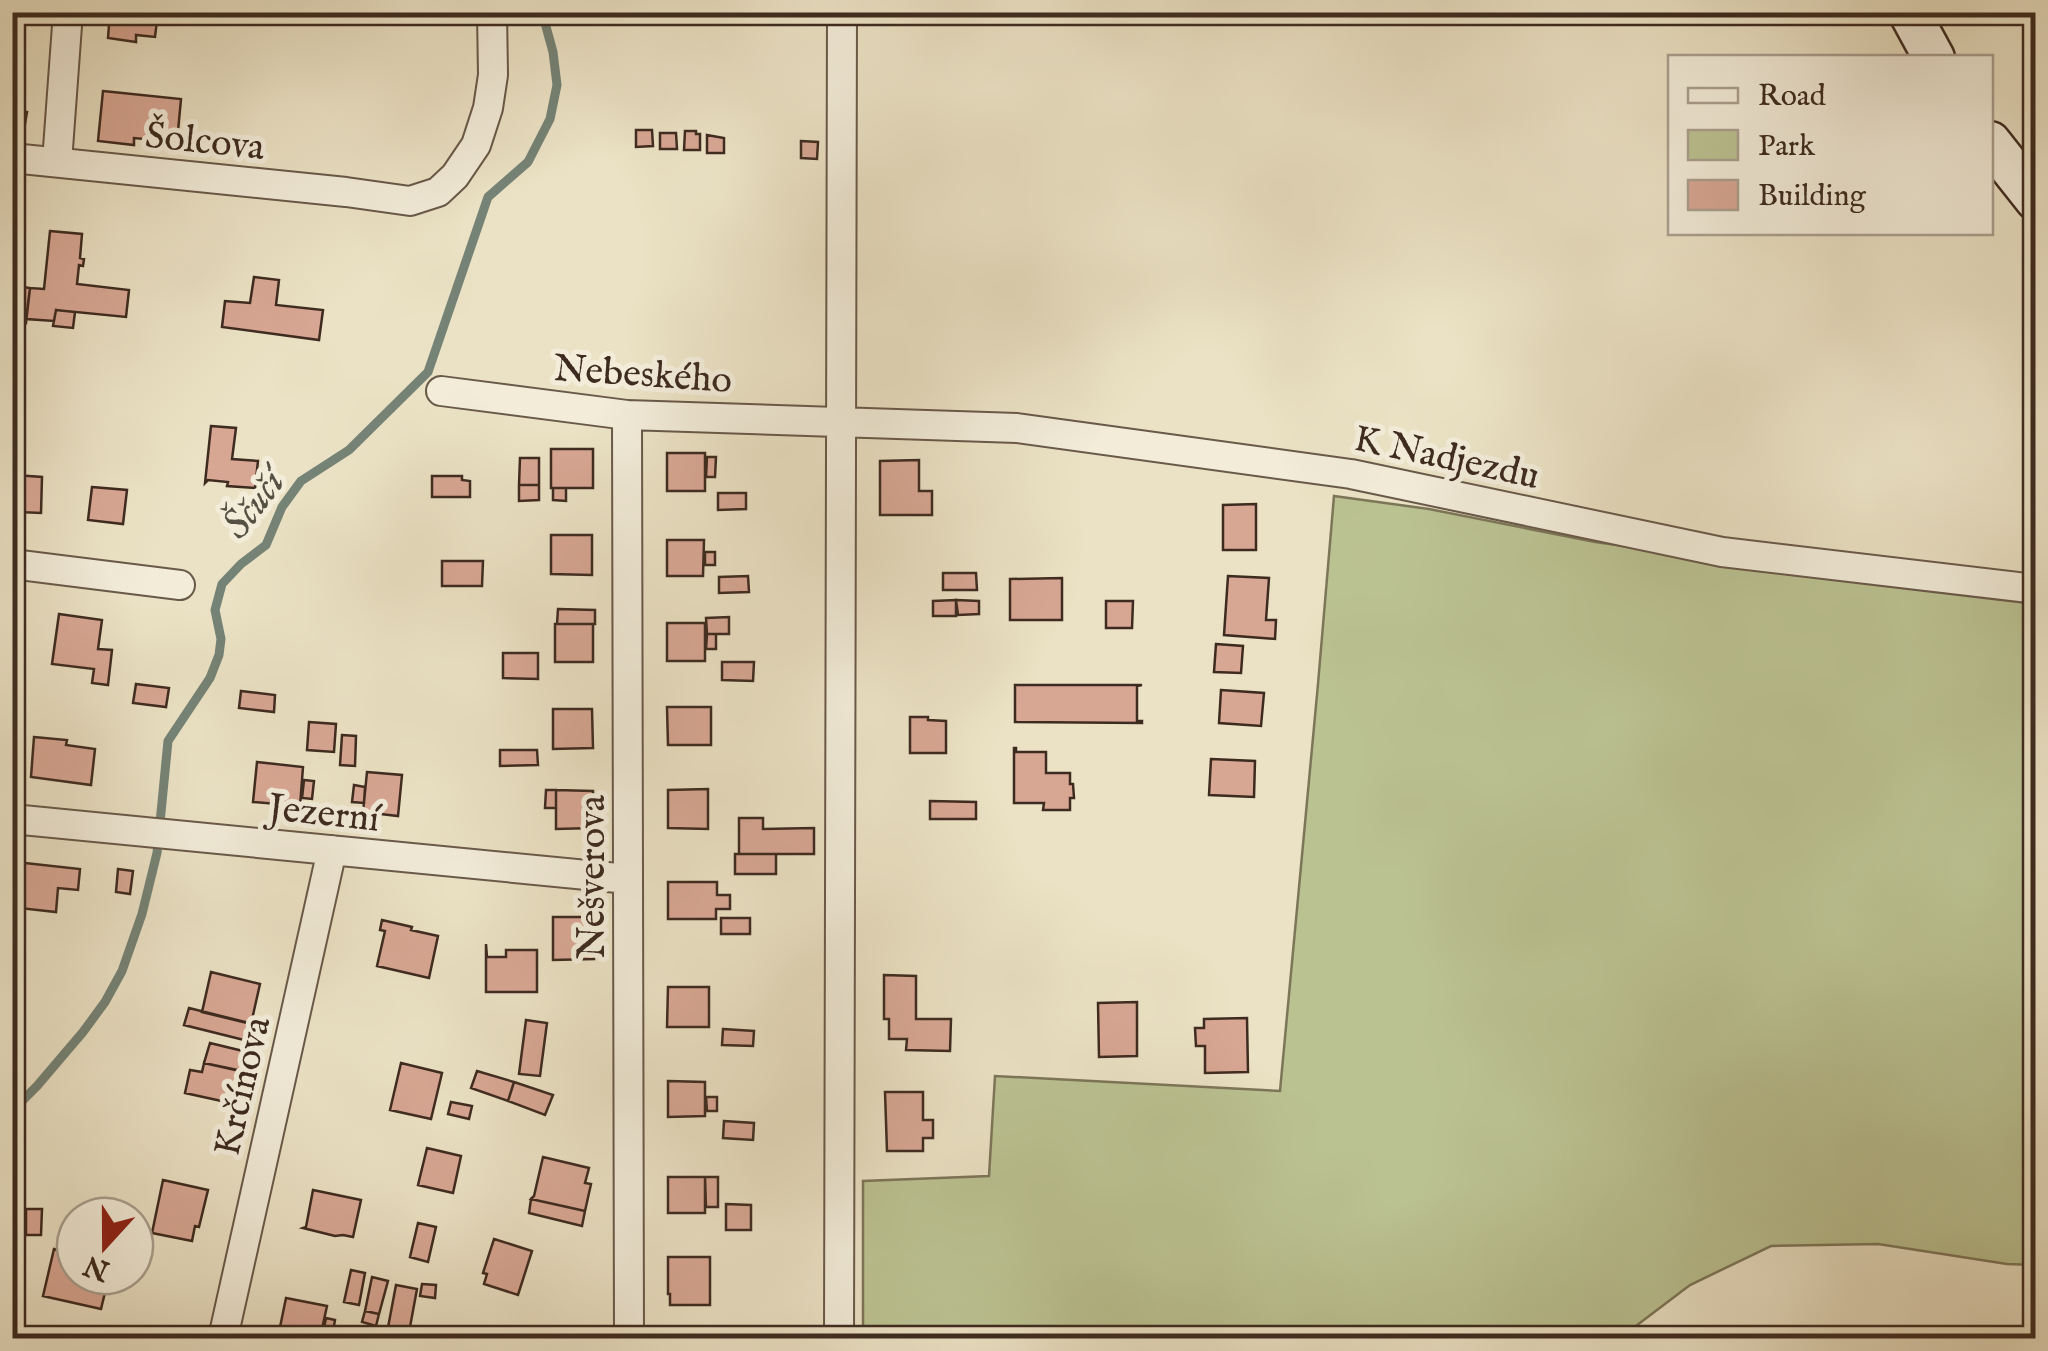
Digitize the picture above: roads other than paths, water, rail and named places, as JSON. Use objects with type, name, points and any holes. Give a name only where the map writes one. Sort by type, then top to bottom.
[{"type":"main road","points":[[1909,12],[1932,55]]},
{"type":"main road","points":[[1993,146],[2036,200]]},
{"type":"street","points":[[57,162],[68,12]]},
{"type":"street","name":"Šolcova","points":[[12,158],[410,202],[438,192],[455,176],[476,145],[493,75],[492,12]]},
{"type":"street","points":[[839,1338],[842,12]]},
{"type":"street","name":"Nebeského","points":[[441,392],[627,415],[840,421]]},
{"type":"street","name":"Nešverova","points":[[627,415],[629,1338]]},
{"type":"street","name":"K Nadjezdu","points":[[840,421],[1017,428],[1352,474],[1722,552],[2036,589]]},
{"type":"street","points":[[12,564],[180,585]]},
{"type":"street","name":"Jezerní","points":[[12,820],[628,879]]},
{"type":"street","name":"Krčínova","points":[[223,1338],[332,850]]},
{"type":"waterway","name":"Ščučí","points":[[12,1111],[83,1032],[122,971],[157,853],[168,741],[210,678],[219,655],[221,639],[215,610],[222,584],[266,545],[282,507],[301,481],[349,450],[428,372],[488,197],[528,162],[550,119],[557,85],[542,12]]}]
